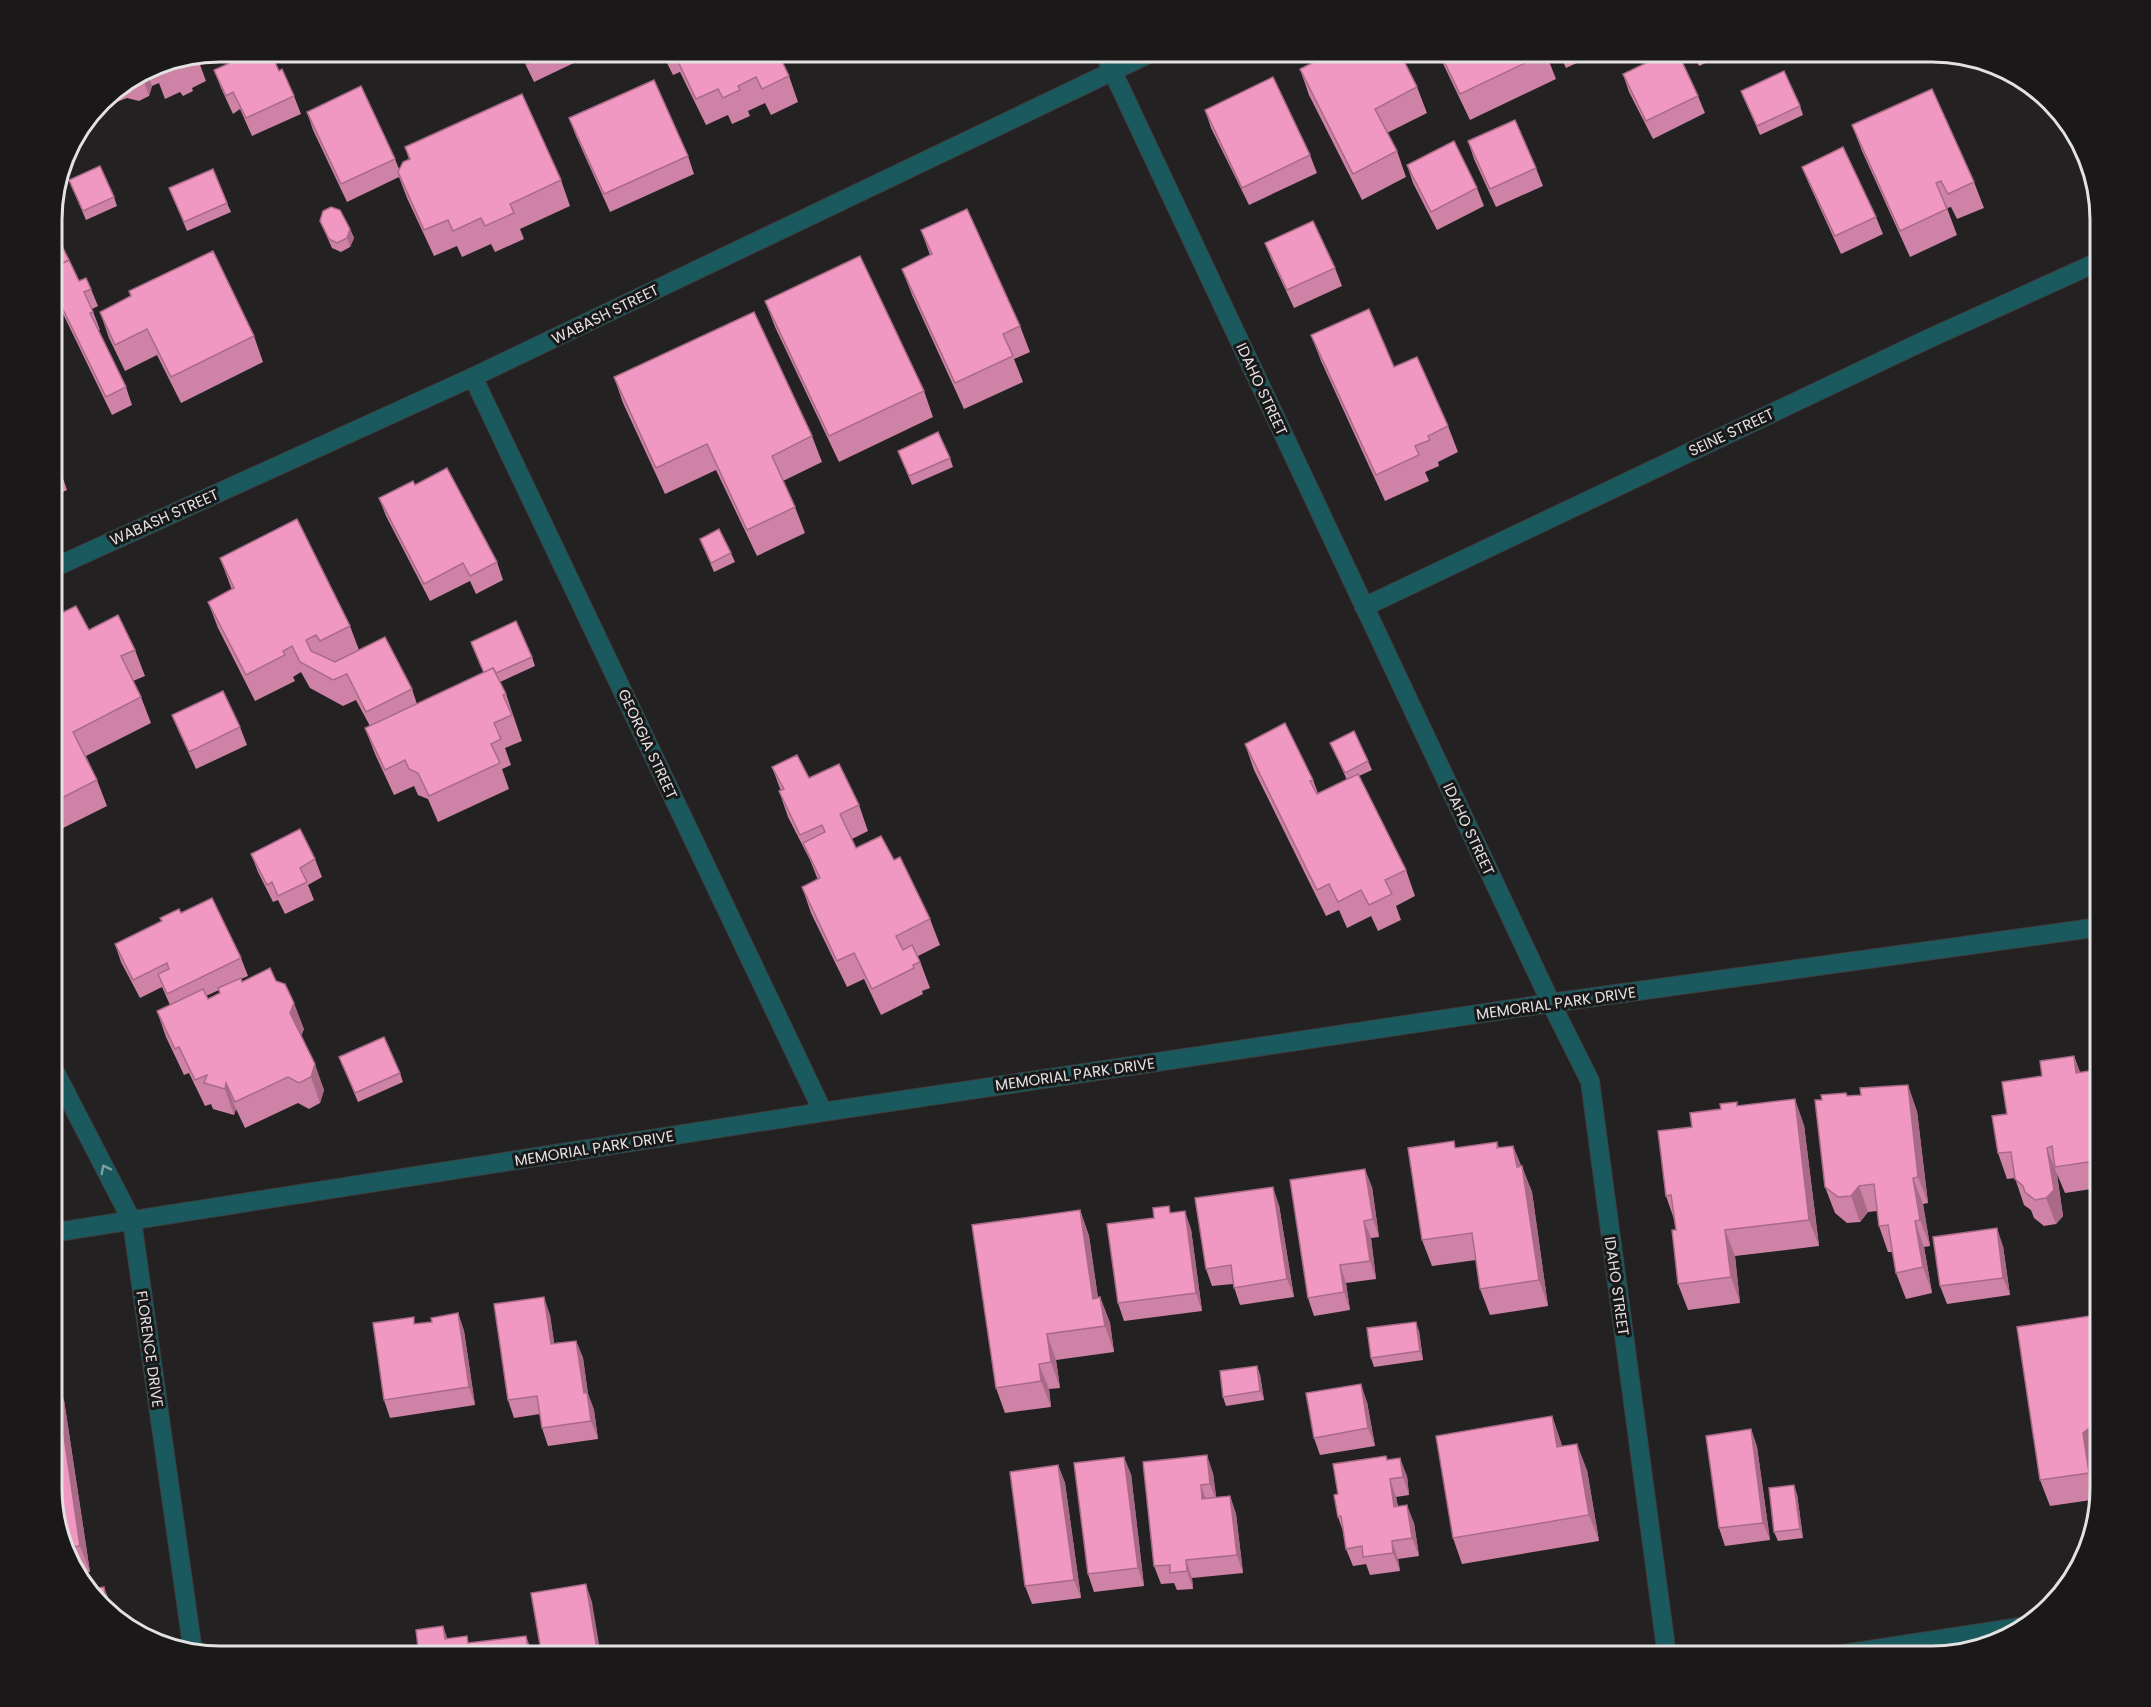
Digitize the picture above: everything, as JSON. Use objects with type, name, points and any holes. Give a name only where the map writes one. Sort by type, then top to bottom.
[{"type":"street","name":"IDAHO STREET","points":[[1109,62],[1551,1003],[1590,1081],[1666,1646]]},
{"type":"street","name":"WABASH STREET","points":[[62,563],[474,377],[1131,62]]},
{"type":"street","name":"SEINE STREET","points":[[1364,607],[1928,339],[2090,266]]},
{"type":"street","name":"GEORGIA STREET","points":[[474,377],[823,1112]]},
{"type":"street","name":"MEMORIAL PARK DRIVE","points":[[62,1231],[823,1112],[1551,1003],[2090,928]]},
{"type":"street","name":"FLORENCE DRIVE","points":[[62,1085],[132,1221],[192,1643]]},
{"type":"street","points":[[1896,1646],[1997,1631]]},
{"type":"building","points":[[232,62],[275,62],[279,71],[282,69],[294,96],[246,118],[233,92],[226,96],[214,70]]},
{"type":"building","points":[[678,62],[782,62],[789,76],[762,89],[756,77],[738,86],[740,90],[723,98],[718,89],[696,99]]},
{"type":"building","points":[[1314,62],[1404,62],[1417,87],[1375,109],[1397,151],[1353,174],[1300,69]]},
{"type":"building","points":[[1444,62],[1527,62],[1460,94]]},
{"type":"building","points":[[1648,62],[1682,62],[1698,96],[1646,121],[1623,74]]},
{"type":"building","points":[[1784,71],[1800,106],[1757,126],[1741,91]]},
{"type":"building","points":[[1273,77],[1310,155],[1242,188],[1205,110]]},
{"type":"building","points":[[654,80],[688,156],[604,194],[569,118]]},
{"type":"building","points":[[361,86],[395,159],[341,184],[307,112]]},
{"type":"building","points":[[1932,89],[1974,182],[1948,194],[1941,181],[1936,183],[1947,209],[1900,231],[1852,125]]},
{"type":"building","points":[[522,94],[561,180],[510,204],[514,213],[485,226],[481,218],[453,231],[448,220],[424,230],[398,172],[403,162],[410,159],[405,147]]},
{"type":"building","points":[[1515,120],[1536,168],[1490,189],[1468,141]]},
{"type":"building","points":[[1454,141],[1477,188],[1431,212],[1407,165]]},
{"type":"building","points":[[1843,147],[1876,217],[1835,236],[1802,167]]},
{"type":"building","points":[[100,166],[114,197],[83,211],[69,180]]},
{"type":"building","points":[[213,169],[227,203],[184,222],[169,188]]},
{"type":"building","points":[[331,207],[340,210],[350,229],[347,238],[337,243],[329,239],[320,221],[323,211]]},
{"type":"building","points":[[967,209],[1020,326],[1003,334],[1013,356],[955,383],[902,269],[932,254],[921,230]]},
{"type":"building","points":[[1313,221],[1335,268],[1287,290],[1265,243]]},
{"type":"building","points":[[62,246],[69,260],[62,264]]},
{"type":"building","points":[[213,251],[254,336],[171,377],[147,329],[115,345],[100,312],[131,296],[129,291]]},
{"type":"building","points":[[860,256],[924,391],[829,436],[765,301]]},
{"type":"building","points":[[69,260],[79,281],[86,278],[91,289],[84,292],[93,312],[90,313],[126,387],[106,397],[62,307],[62,264]]},
{"type":"building","points":[[1369,309],[1394,367],[1417,357],[1448,426],[1428,436],[1430,440],[1415,446],[1419,455],[1376,475],[1311,335]]},
{"type":"building","points":[[754,312],[812,436],[772,456],[795,507],[747,530],[707,444],[656,468],[614,377]]},
{"type":"building","points":[[938,432],[950,458],[909,476],[898,451]]},
{"type":"building","points":[[447,468],[497,562],[470,576],[463,563],[424,584],[379,498],[413,481],[415,485]]},
{"type":"building","points":[[297,519],[350,626],[320,641],[316,635],[306,640],[311,651],[335,662],[385,637],[412,689],[366,712],[347,674],[333,680],[300,662],[292,646],[283,651],[285,655],[246,675],[208,602],[234,588],[220,558]]},
{"type":"building","points":[[719,529],[731,553],[711,563],[700,539]]},
{"type":"building","points":[[76,606],[89,630],[118,615],[135,650],[121,656],[141,697],[73,732],[97,780],[62,798],[62,613]]},
{"type":"building","points":[[516,621],[532,657],[496,673],[493,668],[484,673],[471,642]]},
{"type":"building","points":[[493,668],[506,694],[503,695],[512,715],[494,723],[501,739],[491,744],[500,763],[429,796],[418,773],[409,769],[405,760],[385,770],[365,728]]},
{"type":"building","points":[[223,691],[240,727],[189,752],[172,715]]},
{"type":"building","points":[[1285,723],[1313,780],[1310,781],[1317,794],[1358,774],[1406,870],[1385,880],[1392,894],[1369,905],[1361,890],[1338,902],[1329,884],[1317,890],[1245,744]]},
{"type":"building","points":[[1354,731],[1368,761],[1345,773],[1330,743]]},
{"type":"building","points":[[797,755],[809,778],[839,764],[859,805],[840,814],[856,848],[881,836],[894,860],[900,857],[930,919],[896,936],[903,950],[912,945],[920,962],[913,965],[914,968],[872,989],[854,953],[837,961],[802,887],[820,878],[803,843],[825,832],[822,825],[800,835],[779,791],[784,789],[772,767]]},
{"type":"building","points":[[300,829],[315,859],[300,868],[307,882],[278,896],[272,882],[267,885],[251,854]]},
{"type":"building","points":[[212,898],[241,958],[167,994],[158,974],[169,969],[167,963],[133,980],[115,944],[162,921],[160,918],[179,909],[181,913]]},
{"type":"building","points":[[270,968],[276,981],[285,984],[294,1003],[290,1013],[315,1064],[311,1077],[299,1083],[288,1077],[235,1102],[226,1083],[225,1089],[204,1083],[207,1075],[195,1080],[179,1047],[175,1049],[157,1011],[203,989],[208,999],[220,993],[218,988],[241,978],[242,982]]},
{"type":"building","points":[[384,1037],[400,1073],[355,1093],[339,1057]]},
{"type":"building","points":[[2074,1056],[2076,1073],[2090,1071],[2090,1164],[2088,1162],[2055,1167],[2052,1146],[2047,1148],[2054,1190],[2046,1198],[2035,1200],[2015,1179],[2011,1152],[1998,1153],[1992,1116],[2007,1114],[2002,1082],[2042,1076],[2040,1061]]},
{"type":"building","points":[[1908,1085],[1918,1177],[1913,1178],[1920,1220],[1915,1221],[1923,1267],[1896,1273],[1888,1225],[1879,1226],[1874,1184],[1859,1186],[1851,1196],[1838,1197],[1825,1187],[1815,1100],[1822,1100],[1821,1095],[1846,1093],[1847,1096],[1861,1095],[1860,1088]]},
{"type":"building","points":[[1795,1099],[1809,1220],[1725,1230],[1731,1277],[1678,1284],[1672,1230],[1676,1230],[1671,1195],[1666,1196],[1658,1131],[1692,1127],[1690,1113],[1721,1109],[1720,1104],[1737,1102],[1737,1106]]},
{"type":"building","points":[[1454,1141],[1455,1148],[1497,1142],[1497,1148],[1513,1146],[1517,1167],[1522,1166],[1539,1280],[1480,1289],[1472,1233],[1422,1240],[1408,1148]]},
{"type":"building","points":[[1365,1169],[1373,1219],[1364,1221],[1370,1261],[1340,1265],[1344,1292],[1308,1298],[1290,1180]]},
{"type":"building","points":[[1273,1187],[1287,1279],[1234,1288],[1231,1265],[1206,1269],[1195,1198]]},
{"type":"building","points":[[1169,1206],[1170,1213],[1185,1211],[1196,1293],[1118,1303],[1107,1224],[1154,1218],[1153,1208]]},
{"type":"building","points":[[1080,1210],[1093,1299],[1100,1297],[1105,1326],[1047,1334],[1051,1362],[1039,1364],[1041,1381],[996,1388],[972,1225]]},
{"type":"building","points":[[1997,1228],[2003,1278],[1940,1286],[1933,1237]]},
{"type":"building","points":[[544,1297],[551,1344],[576,1341],[591,1421],[542,1428],[537,1396],[508,1400],[494,1304]]},
{"type":"building","points":[[458,1313],[469,1387],[384,1400],[373,1323],[414,1317],[414,1324],[432,1322],[431,1318]]},
{"type":"building","points":[[2090,1316],[2090,1427],[2083,1433],[2089,1473],[2040,1480],[2017,1327]]},
{"type":"building","points":[[1416,1322],[1420,1351],[1371,1358],[1367,1328]]},
{"type":"building","points":[[1257,1366],[1260,1391],[1223,1397],[1220,1371]]},
{"type":"building","points":[[1361,1384],[1368,1428],[1314,1438],[1306,1393]]},
{"type":"building","points":[[1552,1416],[1557,1447],[1577,1444],[1589,1515],[1453,1538],[1436,1436]]},
{"type":"building","points":[[62,1422],[80,1546],[74,1547],[65,1518],[62,1497]]},
{"type":"building","points":[[1751,1429],[1763,1523],[1719,1528],[1706,1436]]},
{"type":"building","points":[[1207,1455],[1210,1484],[1201,1485],[1202,1499],[1230,1496],[1237,1555],[1186,1560],[1187,1571],[1170,1573],[1170,1565],[1154,1566],[1143,1462]]},
{"type":"building","points":[[1386,1456],[1387,1460],[1400,1458],[1403,1477],[1390,1479],[1394,1507],[1407,1505],[1412,1538],[1392,1541],[1393,1553],[1363,1557],[1362,1546],[1346,1549],[1341,1516],[1338,1517],[1334,1495],[1338,1494],[1333,1464]]},
{"type":"building","points":[[1124,1457],[1138,1568],[1088,1574],[1074,1463]]},
{"type":"building","points":[[1058,1465],[1074,1580],[1025,1586],[1010,1472]]},
{"type":"building","points":[[1794,1485],[1800,1529],[1774,1532],[1769,1488]]},
{"type":"building","points":[[586,1584],[596,1646],[540,1646],[531,1593]]},
{"type":"building","points":[[104,1587],[105,1596],[98,1588]]},
{"type":"building","points":[[443,1626],[445,1639],[467,1636],[468,1643],[526,1636],[528,1646],[418,1646],[416,1630]]}]
